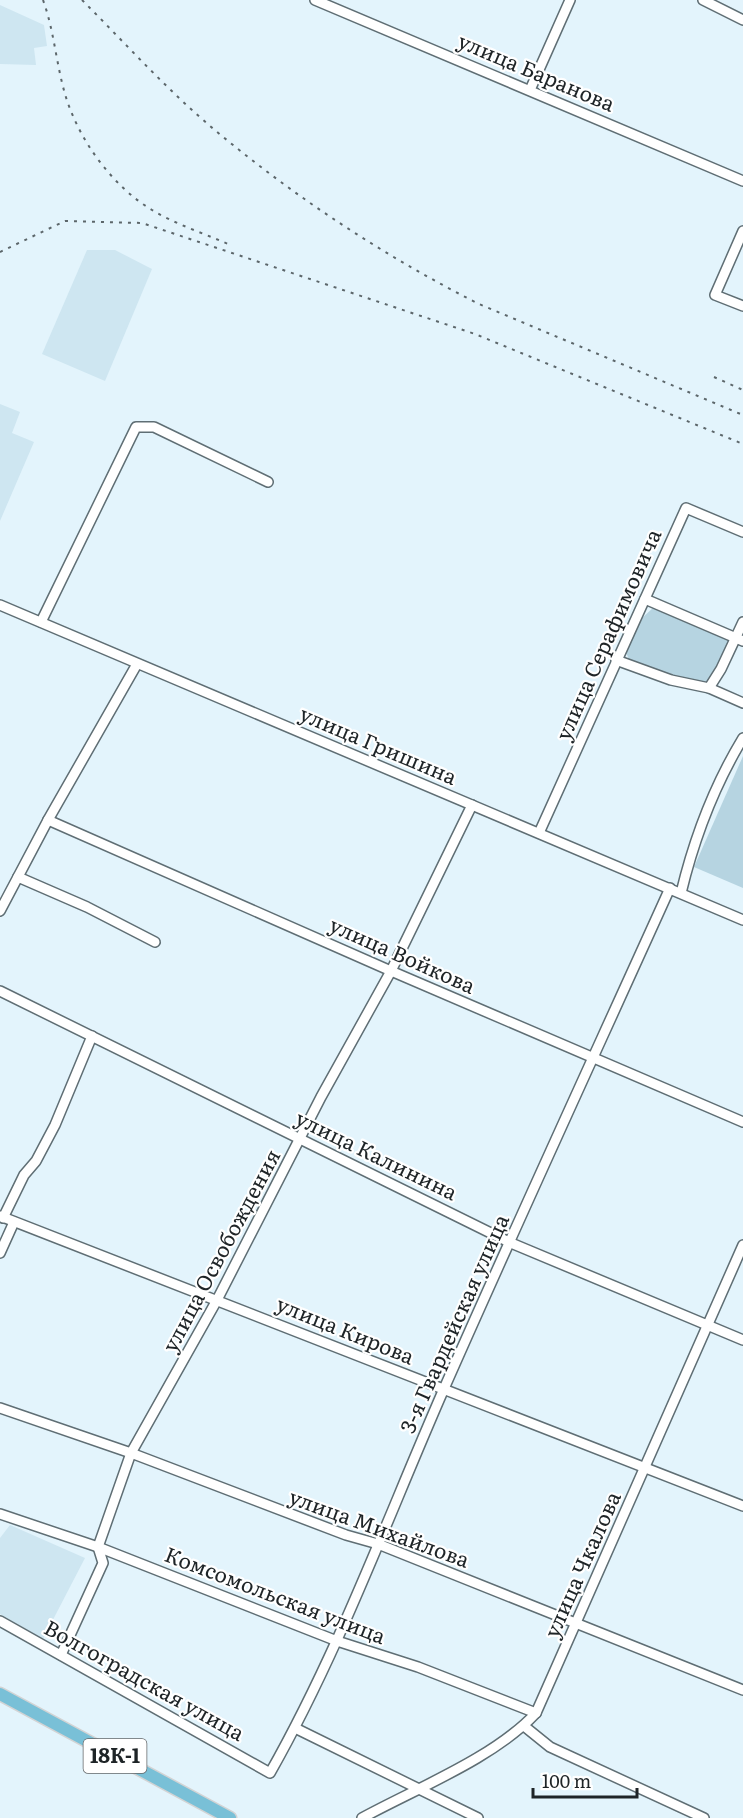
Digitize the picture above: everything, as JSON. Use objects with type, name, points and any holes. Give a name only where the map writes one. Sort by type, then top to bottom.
[{"type":"main road","name":"18К-1","points":[[0,1694],[231,1818]]},
{"type":"street","name":"улица Баранова","points":[[315,0],[743,181]]},
{"type":"street","points":[[530,90],[570,0]]},
{"type":"street","points":[[703,0],[743,20]]},
{"type":"street","points":[[743,231],[715,295],[743,306]]},
{"type":"street","points":[[40,622],[136,427],[154,428],[268,482]]},
{"type":"street","name":"улица Серафимовича","points":[[539,833],[686,508],[743,532]]},
{"type":"street","points":[[645,599],[740,639]]},
{"type":"street","name":"улица Гришина","points":[[0,605],[743,920]]},
{"type":"street","points":[[709,688],[740,639],[743,622]]},
{"type":"street","points":[[616,660],[671,680],[709,688],[743,703]]},
{"type":"street","points":[[0,911],[48,820],[137,664]]},
{"type":"street","points":[[681,893],[693,844],[728,765],[743,738]]},
{"type":"street","name":"улица Освобождения","points":[[61,1655],[103,1563],[98,1547],[131,1453],[218,1300],[302,1139],[321,1097],[390,971],[472,805]]},
{"type":"street","name":"улица Войкова","points":[[48,820],[390,971],[743,1122]]},
{"type":"street","points":[[18,877],[155,942]]},
{"type":"street","name":"3-я Гвардейская улица","points":[[270,1773],[295,1728],[337,1641],[444,1390],[670,888]]},
{"type":"street","name":"улица Калинина","points":[[0,991],[511,1243],[743,1340]]},
{"type":"street","points":[[2,1217],[24,1175],[36,1161],[55,1125],[92,1036]]},
{"type":"street","name":"улица Кирова","points":[[2,1217],[743,1506]]},
{"type":"street","points":[[0,1253],[14,1222]]},
{"type":"street","name":"улица Чкалова","points":[[362,1818],[490,1750],[524,1726],[536,1713],[577,1625],[743,1245]]},
{"type":"street","name":"улица Михайлова","points":[[0,1408],[131,1453],[282,1512],[378,1544],[743,1690]]},
{"type":"street","name":"Комсомольская улица","points":[[0,1514],[98,1547],[337,1641],[418,1667],[536,1713]]},
{"type":"street","name":"Волгоградская улица","points":[[0,1621],[270,1773]]},
{"type":"street","points":[[524,1726],[549,1747],[704,1818]]},
{"type":"street","points":[[295,1728],[478,1818]]},
{"type":"shaded area","points":[[0,5],[44,25],[47,46],[34,48],[36,65],[0,64]]},
{"type":"shaded area","points":[[87,250],[115,250],[152,269],[105,381],[42,354]]},
{"type":"shaded area","points":[[0,404],[20,412],[12,433],[34,442],[0,521]]},
{"type":"shaded area","points":[[654,607],[731,639],[713,678],[707,683],[691,683],[629,660],[626,652],[641,619]]},
{"type":"shaded area","points":[[743,756],[743,888],[694,867]]},
{"type":"shaded area","points":[[10,1525],[85,1558],[43,1639],[0,1614],[0,1538]]},
{"type":"railway","points":[[43,0],[65,94],[78,128],[98,160],[123,188],[152,210],[228,244]]},
{"type":"railway","points":[[82,0],[198,116],[278,180],[376,246],[479,304],[743,415]]},
{"type":"railway","points":[[0,252],[65,221],[142,223],[475,334],[743,444]]},
{"type":"railway","points":[[714,377],[743,390]]}]
